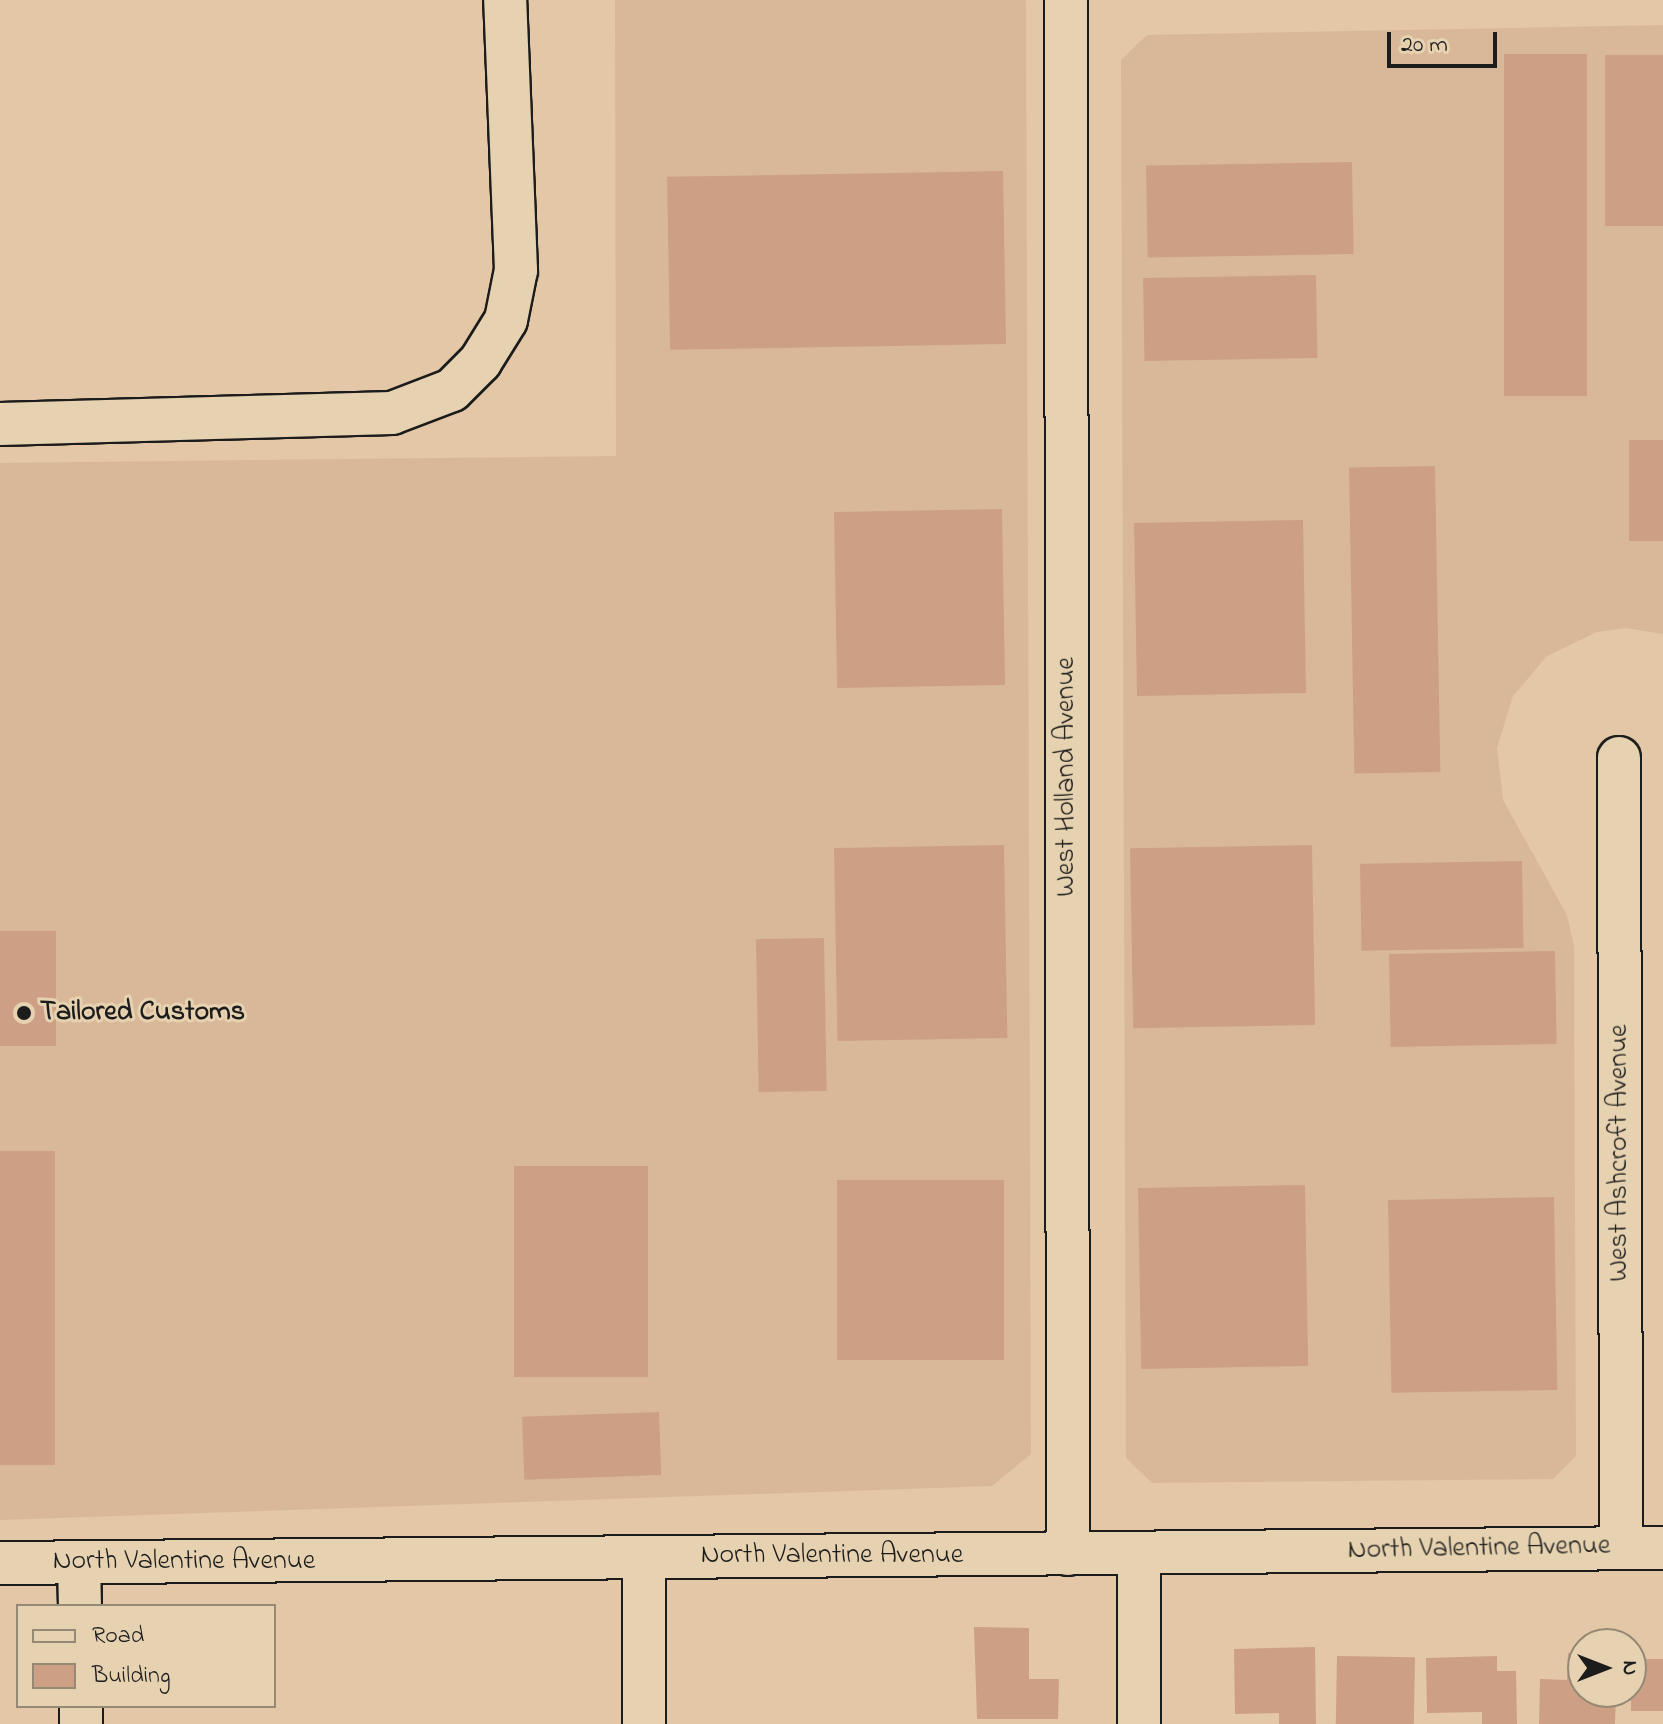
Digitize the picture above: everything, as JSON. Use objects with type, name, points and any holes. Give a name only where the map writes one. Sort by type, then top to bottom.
[{"type":"street","points":[[0,424],[392,413],[452,390],[480,362],[506,320],[516,270],[505,0]]},
{"type":"street","name":"West Holland Avenue","points":[[1066,0],[1068,1554]]},
{"type":"street","name":"West Ashcroft Avenue","points":[[1619,758],[1621,1548]]},
{"type":"street","name":"North Valentine Avenue","points":[[0,1563],[1663,1548]]},
{"type":"street","points":[[1139,1553],[1139,1724]]},
{"type":"street","points":[[644,1558],[644,1724]]},
{"type":"street","points":[[79,1563],[80,1604]]},
{"type":"shaded area","points":[[615,0],[1026,0],[1031,1454],[992,1486],[0,1520],[0,463],[616,456]]},
{"type":"shaded area","points":[[1663,25],[1663,634],[1626,628],[1597,632],[1547,656],[1513,696],[1497,748],[1503,800],[1567,915],[1574,946],[1576,1456],[1553,1479],[1152,1483],[1126,1458],[1121,60],[1147,35]]},
{"type":"building","points":[[1504,54],[1587,54],[1587,396],[1504,396]]},
{"type":"building","points":[[1605,55],[1663,55],[1663,226],[1605,226]]},
{"type":"building","points":[[1352,162],[1354,254],[1148,258],[1146,166]]},
{"type":"building","points":[[1003,171],[1006,344],[670,350],[667,177]]},
{"type":"building","points":[[1316,275],[1317,358],[1144,361],[1143,278]]},
{"type":"building","points":[[1629,440],[1663,440],[1663,541],[1629,541]]},
{"type":"building","points":[[1435,466],[1440,772],[1354,773],[1349,468]]},
{"type":"building","points":[[1002,509],[1005,685],[837,688],[834,512]]},
{"type":"building","points":[[1303,520],[1306,693],[1137,696],[1134,523]]},
{"type":"building","points":[[1004,845],[1007,1038],[837,1041],[834,848]]},
{"type":"building","points":[[1312,845],[1315,1025],[1133,1028],[1130,848]]},
{"type":"building","points":[[1522,861],[1524,948],[1362,951],[1360,864]]},
{"type":"building","points":[[0,931],[56,931],[56,1046],[0,1046]]},
{"type":"building","points":[[824,938],[827,1091],[759,1092],[756,939]]},
{"type":"building","points":[[1555,951],[1557,1044],[1391,1047],[1389,954]]},
{"type":"building","points":[[0,1151],[55,1151],[55,1465],[0,1465]]},
{"type":"building","points":[[514,1166],[648,1166],[648,1377],[514,1377]]},
{"type":"building","points":[[837,1180],[1004,1180],[1004,1360],[837,1360]]},
{"type":"building","points":[[1305,1185],[1308,1366],[1141,1369],[1138,1188]]},
{"type":"building","points":[[1554,1197],[1557,1390],[1391,1393],[1388,1200]]},
{"type":"building","points":[[659,1412],[661,1475],[524,1480],[522,1417]]},
{"type":"building","points":[[974,1627],[1029,1628],[1029,1679],[1059,1679],[1058,1719],[977,1719]]},
{"type":"building","points":[[1315,1647],[1316,1724],[1279,1724],[1279,1713],[1235,1714],[1234,1649]]},
{"type":"building","points":[[1337,1656],[1415,1657],[1414,1724],[1336,1724]]},
{"type":"building","points":[[1497,1656],[1497,1671],[1516,1671],[1517,1724],[1482,1724],[1482,1712],[1427,1713],[1426,1658]]},
{"type":"building","points":[[1647,1659],[1663,1659],[1663,1711],[1631,1711],[1631,1708],[1647,1708]]},
{"type":"building","points":[[1540,1679],[1567,1680],[1567,1708],[1616,1708],[1615,1724],[1539,1724]]},
{"type":"place","name":"Tailored Customs","points":[[24,1013]]}]
